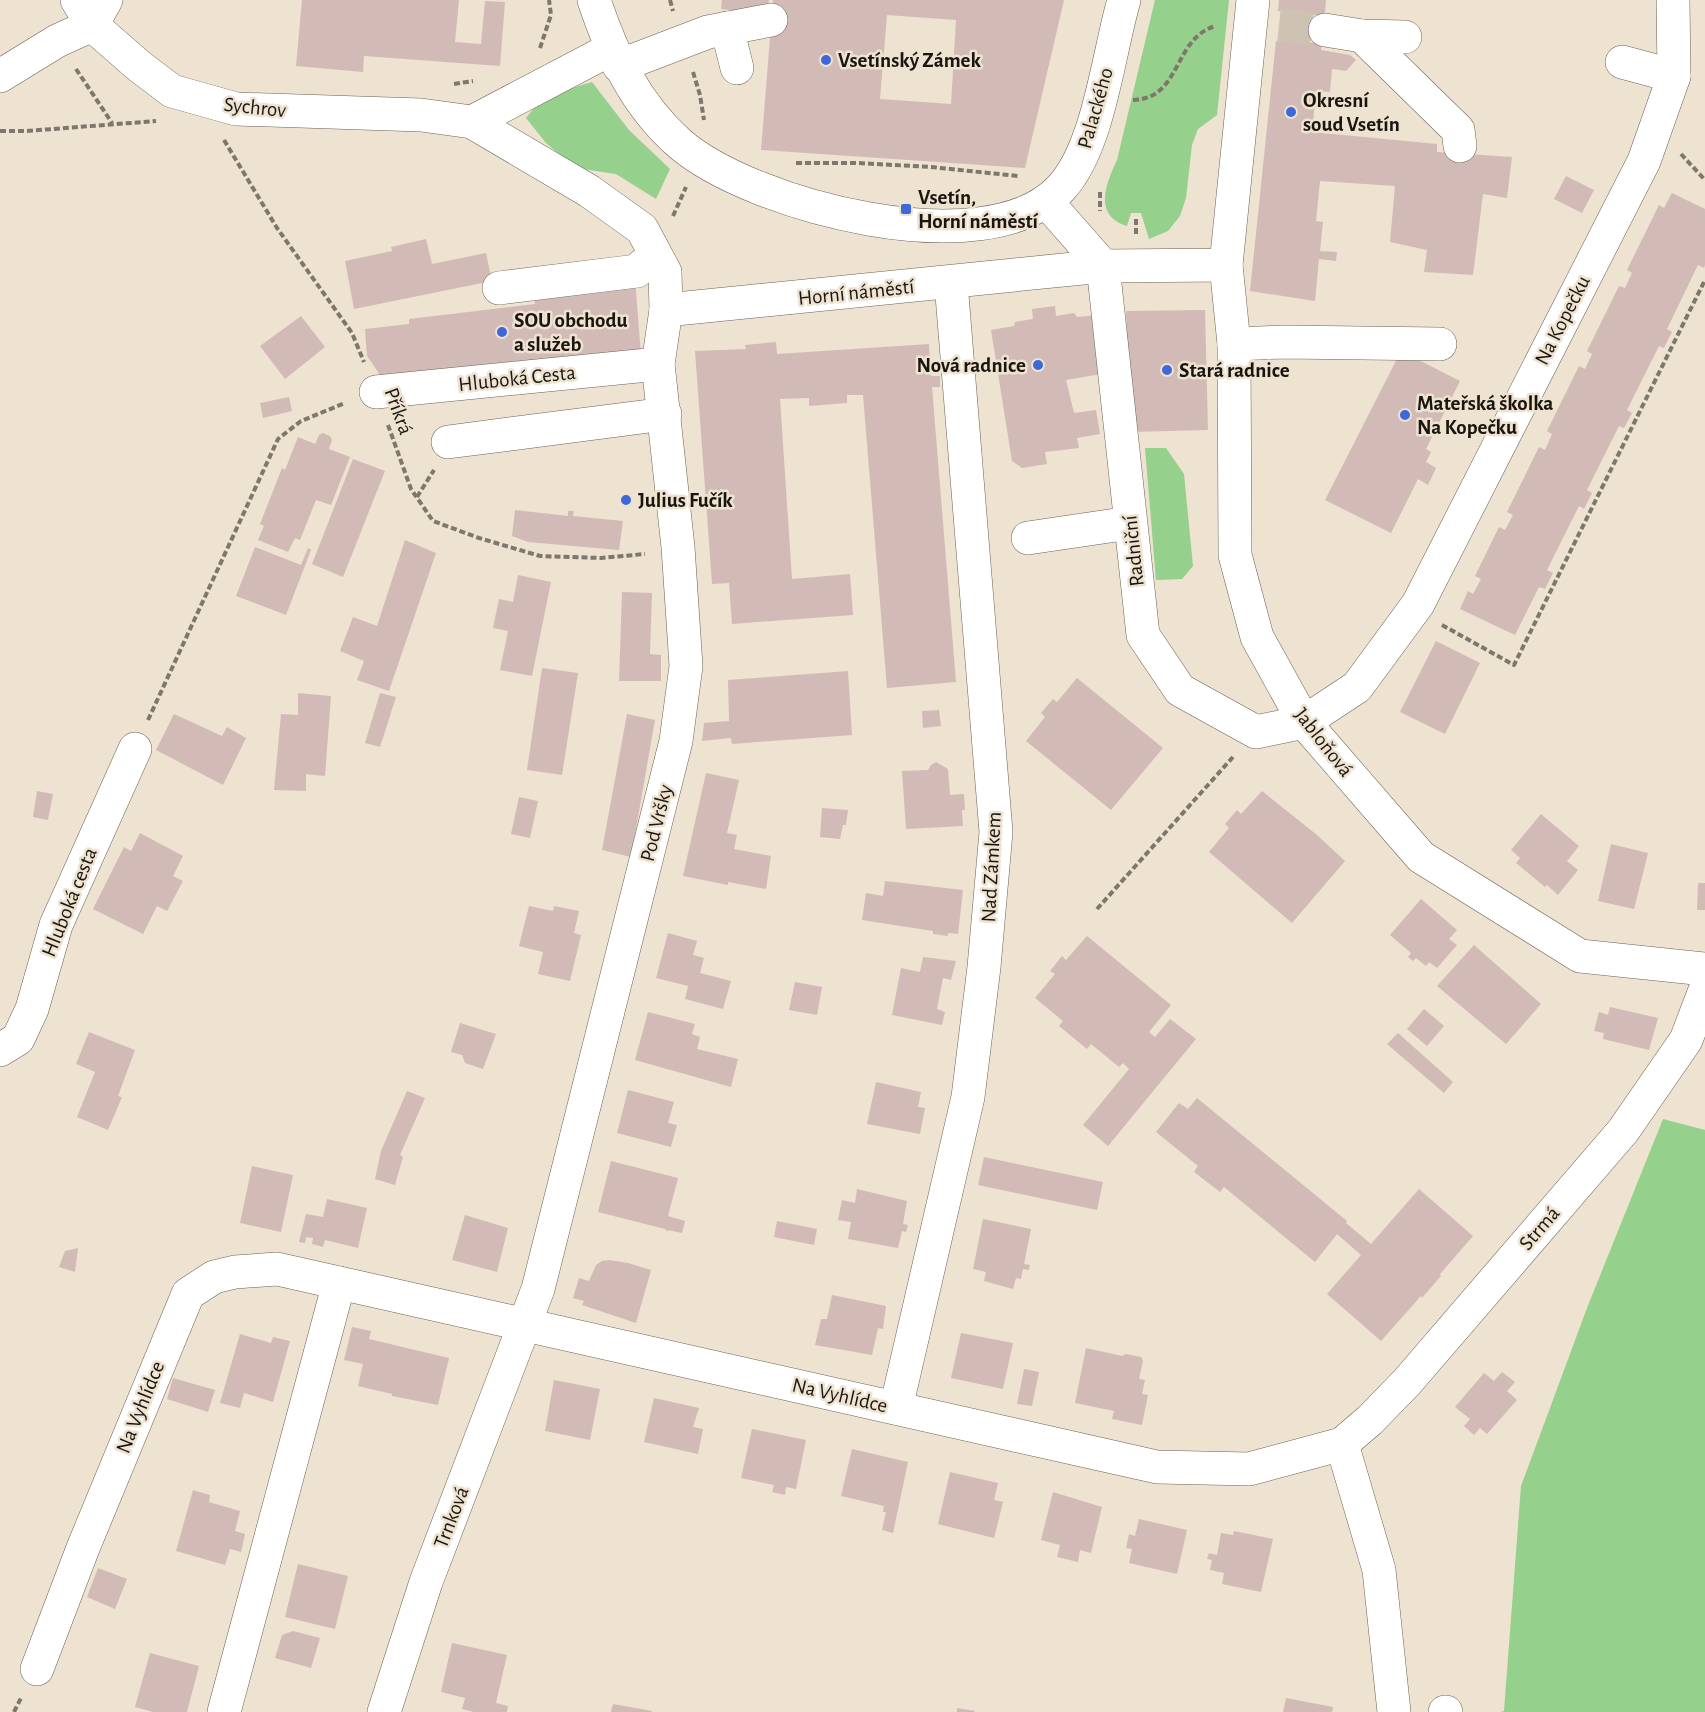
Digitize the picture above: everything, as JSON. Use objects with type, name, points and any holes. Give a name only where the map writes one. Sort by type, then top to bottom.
[{"type":"street","points":[[594,0],[615,57]]},
{"type":"street","name":"Palackého","points":[[615,57],[645,106],[679,143],[714,168],[762,191],[825,210],[869,218],[933,225],[961,225],[1013,218],[1046,201],[1061,188],[1075,169],[1088,141],[1124,0]]},
{"type":"street","name":"Na Kopečku","points":[[1304,722],[1357,687],[1418,604],[1644,161],[1674,76],[1673,0]]},
{"type":"street","points":[[0,76],[57,41],[92,8]]},
{"type":"street","name":"Sychrov","points":[[92,8],[139,66],[172,91],[236,109],[421,115],[472,122],[588,191],[642,229],[650,260]]},
{"type":"street","points":[[1226,264],[1261,16]]},
{"type":"street","points":[[472,122],[615,57],[682,41],[727,27],[771,20]]},
{"type":"street","points":[[727,27],[737,68]]},
{"type":"street","points":[[1325,30],[1362,36],[1405,37]]},
{"type":"street","points":[[1362,36],[1458,130],[1460,146]]},
{"type":"street","points":[[1622,62],[1674,76]]},
{"type":"street","points":[[1046,201],[1103,266]]},
{"type":"street","points":[[499,288],[637,271],[650,260],[665,272],[666,310]]},
{"type":"street","name":"Horní náměstí","points":[[666,310],[1103,266],[1226,264]]},
{"type":"street","name":"Jabloňová","points":[[1226,264],[1234,344],[1235,555],[1257,637],[1304,722],[1421,857],[1580,956],[1705,969]]},
{"type":"street","name":"Radniční","points":[[1103,266],[1143,635],[1180,690],[1256,732],[1304,722]]},
{"type":"street","name":"Nad Zámkem","points":[[896,1408],[968,1096],[984,968],[996,832],[951,283]]},
{"type":"street","name":"Pod Vršky","points":[[525,1324],[538,1289],[676,741],[686,666],[678,547],[658,363],[666,310]]},
{"type":"street","points":[[1234,344],[1285,342],[1440,344]]},
{"type":"street","name":"Hluboká Cesta","points":[[363,396],[658,363]]},
{"type":"street","points":[[441,455],[665,414]]},
{"type":"street","points":[[1028,538],[1130,523]]},
{"type":"street","name":"Hluboká cesta","points":[[0,1050],[18,1039],[32,1009],[56,925],[135,748]]},
{"type":"street","name":"Strmá","points":[[1342,1444],[1370,1420],[1407,1382],[1623,1131],[1686,1040],[1705,990]]},
{"type":"street","name":"Na Vyhlídce","points":[[37,1669],[83,1548],[188,1294],[214,1277],[235,1272],[277,1269],[1157,1467],[1249,1469],[1342,1444]]},
{"type":"street","points":[[224,1712],[339,1283]]},
{"type":"street","name":"Trnková","points":[[384,1712],[426,1582],[525,1324]]},
{"type":"street","points":[[1342,1444],[1379,1570],[1394,1712]]},
{"type":"path","points":[[538,54],[551,15],[549,0]]},
{"type":"path","points":[[1124,101],[1139,100],[1154,94],[1167,84],[1193,38],[1203,30],[1261,16]]},
{"type":"path","points":[[57,41],[112,123]]},
{"type":"path","points":[[450,85],[483,80]]},
{"type":"path","name":"Příkrá","points":[[202,100],[209,117],[277,228],[352,333],[363,396],[411,489],[434,522],[540,556],[601,558],[647,554],[678,547]]},
{"type":"path","points":[[0,131],[166,120]]},
{"type":"path","points":[[704,121],[713,127]]},
{"type":"path","points":[[785,162],[931,167],[1023,177]]},
{"type":"path","points":[[672,218],[688,181]]},
{"type":"path","points":[[1437,622],[1514,665],[1705,280]]},
{"type":"path","points":[[135,748],[278,439],[301,421],[363,396]]},
{"type":"path","points":[[417,497],[441,455]]},
{"type":"path","points":[[1097,909],[1238,752]]},
{"type":"green space","points":[[1155,0],[1229,0],[1217,115],[1198,129],[1192,145],[1186,198],[1180,216],[1168,231],[1149,239],[1141,213],[1131,213],[1127,226],[1116,221],[1110,214],[1105,198],[1109,179],[1117,160]]},
{"type":"green space","points":[[592,82],[629,130],[670,169],[656,199],[616,174],[576,168],[546,143],[526,118],[543,97]]},
{"type":"green space","points":[[1145,448],[1166,448],[1184,474],[1193,566],[1182,579],[1156,580]]},
{"type":"green space","points":[[1663,1119],[1705,1130],[1705,1712],[1501,1712],[1504,1711],[1521,1486],[1587,1308]]},
{"type":"building","points":[[302,0],[459,0],[455,42],[481,44],[485,1],[505,2],[500,66],[364,56],[363,72],[296,66]]},
{"type":"building","points":[[722,0],[769,0],[767,15],[721,9]]},
{"type":"building","name":"Vsetínský Zámek","points":[[773,0],[1064,0],[1025,168],[761,150]],"holes":[[[887,15],[956,20],[951,104],[880,99]]]},
{"type":"building","points":[[1279,0],[1326,0],[1325,13],[1323,16],[1278,11]]},
{"type":"building","points":[[1276,41],[1322,43],[1321,50],[1350,55],[1356,60],[1346,71],[1332,69],[1330,92],[1316,91],[1312,132],[1437,144],[1437,152],[1512,157],[1507,198],[1483,194],[1473,275],[1424,272],[1427,250],[1390,242],[1395,186],[1320,181],[1316,221],[1323,222],[1320,251],[1337,252],[1336,261],[1319,259],[1315,301],[1250,291]]},
{"type":"building","points":[[1566,176],[1594,190],[1582,213],[1554,199]]},
{"type":"building","points":[[1672,193],[1705,209],[1704,268],[1698,265],[1667,329],[1672,332],[1664,348],[1659,346],[1627,410],[1632,413],[1624,428],[1619,426],[1587,490],[1592,493],[1584,509],[1579,506],[1547,570],[1553,573],[1545,589],[1539,587],[1515,635],[1460,609],[1468,591],[1473,594],[1481,579],[1475,576],[1499,527],[1505,530],[1513,515],[1507,512],[1539,447],[1545,450],[1552,434],[1547,431],[1579,366],[1585,369],[1592,354],[1587,351],[1619,286],[1625,288],[1632,273],[1627,270],[1659,205],[1664,208]]},
{"type":"building","points":[[426,239],[432,264],[486,253],[492,281],[354,309],[345,261],[392,251],[391,247]]},
{"type":"building","name":"SOU obchodu a služeb","points":[[635,279],[641,355],[385,382],[367,356],[365,329],[409,324],[409,319],[535,304],[533,291]]},
{"type":"building","points":[[1055,306],[1056,316],[1074,313],[1077,317],[1099,315],[1107,373],[1066,380],[1074,413],[1096,410],[1100,434],[1077,438],[1079,448],[1045,452],[1047,464],[1022,468],[1012,461],[991,330],[1014,326],[1015,322],[1033,319],[1032,309]]},
{"type":"building","name":"Stará radnice","points":[[1205,310],[1208,430],[1130,432],[1126,311]]},
{"type":"building","points":[[301,316],[325,347],[285,379],[260,346]]},
{"type":"building","points":[[776,342],[777,354],[929,344],[931,376],[940,376],[940,387],[932,387],[956,682],[887,688],[863,395],[847,395],[847,403],[809,406],[809,398],[780,399],[792,579],[850,574],[853,615],[732,624],[729,583],[712,584],[695,351],[746,349],[745,345]]},
{"type":"building","name":"Mateřská školka Na Kopečku","points":[[1401,351],[1460,381],[1426,449],[1431,452],[1426,462],[1436,468],[1428,485],[1418,479],[1391,533],[1325,500]]},
{"type":"building","points":[[289,397],[292,411],[263,418],[260,403]]},
{"type":"building","points":[[323,433],[330,436],[332,440],[329,449],[350,457],[331,505],[316,500],[300,540],[295,538],[288,552],[258,540],[264,526],[260,524],[282,468],[285,470],[298,437],[315,444],[319,435]]},
{"type":"building","points":[[353,459],[385,471],[343,577],[312,564]]},
{"type":"building","points":[[515,510],[568,516],[568,511],[574,511],[573,516],[623,521],[619,550],[528,542],[512,536]]},
{"type":"building","points":[[405,540],[436,553],[389,691],[357,680],[364,661],[340,651],[353,617],[377,626]]},
{"type":"building","points":[[255,547],[301,565],[308,548],[311,550],[286,615],[236,596]]},
{"type":"building","points":[[518,575],[551,582],[532,676],[500,670],[508,631],[493,628],[499,599],[513,602]]},
{"type":"building","points":[[622,592],[652,593],[650,654],[661,655],[661,681],[619,681]]},
{"type":"building","points":[[1436,641],[1480,663],[1445,734],[1400,712]]},
{"type":"building","points":[[542,668],[578,673],[562,775],[527,770]]},
{"type":"building","points":[[848,671],[852,735],[732,744],[731,738],[702,741],[704,723],[729,721],[728,680]]},
{"type":"building","points":[[1077,678],[1163,748],[1111,810],[1026,741],[1045,717],[1041,713],[1053,699],[1057,702]]},
{"type":"building","points":[[298,693],[331,696],[325,776],[306,774],[306,791],[274,790],[281,714],[298,715]]},
{"type":"building","points":[[380,693],[396,697],[380,747],[365,743]]},
{"type":"building","points":[[939,710],[941,726],[923,728],[922,711]]},
{"type":"building","points":[[174,714],[222,736],[227,727],[246,738],[223,785],[156,750]]},
{"type":"building","points":[[627,714],[655,720],[631,857],[602,850]]},
{"type":"building","points":[[936,762],[948,769],[950,795],[964,794],[963,826],[906,829],[902,771],[928,770]]},
{"type":"building","points":[[706,773],[739,780],[727,833],[737,835],[734,849],[771,856],[766,889],[728,882],[728,885],[683,876]]},
{"type":"building","points":[[37,791],[53,794],[48,820],[33,817]]},
{"type":"building","points":[[1262,791],[1317,835],[1345,861],[1292,923],[1209,852],[1229,828],[1225,824],[1237,810],[1241,814]]},
{"type":"building","points":[[519,797],[538,801],[530,838],[511,834]]},
{"type":"building","points":[[822,808],[848,810],[846,825],[843,825],[840,839],[820,837]]},
{"type":"building","points":[[1541,814],[1579,846],[1567,861],[1578,870],[1558,895],[1516,863],[1520,858],[1511,850]]},
{"type":"building","points":[[140,833],[183,856],[173,876],[183,881],[167,911],[157,906],[143,934],[93,909],[124,847],[131,851]]},
{"type":"building","points":[[1611,844],[1648,853],[1634,909],[1598,901]]},
{"type":"building","points":[[885,881],[963,890],[958,934],[948,933],[948,936],[933,934],[933,931],[862,920],[866,893],[883,896]]},
{"type":"building","points":[[1698,883],[1705,883],[1705,910],[1697,910]]},
{"type":"building","points":[[1421,899],[1457,930],[1449,939],[1457,945],[1437,968],[1429,962],[1426,966],[1416,958],[1413,961],[1408,957],[1411,953],[1390,935]]},
{"type":"building","points":[[529,906],[553,911],[554,906],[579,911],[574,933],[581,935],[570,981],[538,974],[543,952],[519,946]]},
{"type":"building","points":[[668,933],[697,941],[693,955],[704,958],[700,973],[731,981],[723,1009],[685,999],[688,986],[656,978]]},
{"type":"building","points":[[1087,936],[1171,1005],[1149,1032],[1155,1037],[1170,1019],[1196,1039],[1108,1146],[1083,1125],[1129,1069],[1123,1063],[1119,1067],[1091,1044],[1087,1049],[1059,1026],[1063,1021],[1035,998],[1055,974],[1050,971],[1062,956],[1066,960]]},
{"type":"building","points":[[1474,945],[1541,1004],[1506,1044],[1437,986]]},
{"type":"building","points":[[923,957],[956,961],[951,980],[943,978],[937,1009],[945,1012],[942,1025],[892,1015],[901,968],[920,972]]},
{"type":"building","points":[[795,982],[822,987],[817,1015],[789,1010]]},
{"type":"building","points":[[1610,1007],[1658,1018],[1649,1050],[1603,1039],[1604,1033],[1594,1031],[1599,1012],[1608,1015]]},
{"type":"building","points":[[1424,1009],[1444,1026],[1427,1046],[1407,1029]]},
{"type":"building","points":[[648,1012],[695,1024],[692,1034],[700,1037],[697,1049],[738,1059],[731,1087],[635,1060]]},
{"type":"building","points":[[460,1023],[496,1034],[483,1069],[465,1063],[462,1055],[451,1052]]},
{"type":"building","points":[[89,1032],[135,1050],[118,1096],[122,1097],[108,1130],[77,1117],[95,1072],[76,1064]]},
{"type":"building","points":[[1398,1033],[1453,1082],[1444,1093],[1387,1044]]},
{"type":"building","points":[[876,1082],[921,1092],[918,1107],[925,1108],[920,1134],[867,1124]]},
{"type":"building","points":[[628,1090],[674,1102],[668,1123],[677,1125],[671,1147],[617,1133]]},
{"type":"building","points":[[407,1091],[425,1098],[400,1155],[403,1157],[395,1185],[375,1179],[381,1151]]},
{"type":"building","points":[[1197,1098],[1347,1221],[1346,1223],[1371,1244],[1419,1189],[1473,1236],[1422,1298],[1421,1296],[1381,1341],[1327,1294],[1361,1255],[1337,1234],[1315,1262],[1224,1187],[1220,1192],[1194,1172],[1198,1166],[1156,1132],[1179,1103],[1188,1109]]},
{"type":"building","points":[[984,1157],[1103,1182],[1097,1210],[978,1185]]},
{"type":"building","points":[[611,1161],[678,1178],[668,1216],[685,1221],[682,1233],[668,1230],[668,1232],[665,1229],[598,1212]]},
{"type":"building","points":[[252,1166],[293,1175],[281,1232],[240,1223]]},
{"type":"building","points":[[857,1189],[907,1201],[903,1224],[908,1225],[906,1232],[902,1231],[898,1248],[848,1239],[851,1222],[838,1220],[842,1200],[855,1203]]},
{"type":"building","points":[[327,1199],[367,1208],[358,1248],[325,1240],[323,1247],[312,1244],[313,1238],[306,1237],[305,1243],[299,1242],[306,1214],[323,1217]]},
{"type":"building","points":[[465,1215],[508,1228],[497,1272],[452,1260]]},
{"type":"building","points":[[983,1219],[1031,1229],[1024,1264],[1030,1265],[1029,1270],[1023,1269],[1021,1279],[1016,1278],[1013,1289],[984,1281],[986,1272],[973,1269]]},
{"type":"building","points":[[777,1221],[817,1229],[814,1245],[774,1237]]},
{"type":"building","points":[[78,1248],[75,1272],[59,1267],[65,1251]]},
{"type":"building","points":[[609,1260],[651,1270],[636,1323],[582,1305],[584,1301],[573,1298],[579,1278],[589,1281],[596,1265]]},
{"type":"building","points":[[832,1295],[886,1306],[883,1329],[878,1328],[872,1355],[815,1345],[821,1319],[827,1319]]},
{"type":"building","points":[[352,1327],[371,1331],[369,1339],[449,1358],[438,1405],[392,1396],[392,1394],[358,1386],[363,1364],[344,1360]]},
{"type":"building","points":[[961,1333],[1013,1343],[1003,1389],[951,1378]]},
{"type":"building","points":[[240,1334],[271,1343],[273,1337],[290,1341],[273,1402],[244,1393],[240,1408],[220,1403]]},
{"type":"building","points":[[1086,1348],[1122,1356],[1126,1354],[1141,1357],[1143,1361],[1139,1379],[1145,1380],[1142,1394],[1148,1395],[1142,1425],[1112,1419],[1114,1411],[1075,1403]]},
{"type":"building","points":[[1024,1369],[1039,1372],[1032,1406],[1017,1404]]},
{"type":"building","points":[[1502,1372],[1515,1382],[1507,1391],[1517,1400],[1487,1434],[1480,1428],[1474,1435],[1464,1426],[1470,1419],[1455,1407],[1484,1373],[1494,1381]]},
{"type":"building","points":[[173,1378],[215,1390],[208,1412],[167,1399]]},
{"type":"building","points":[[554,1380],[600,1389],[590,1440],[545,1431]]},
{"type":"building","points":[[654,1398],[699,1408],[693,1427],[703,1429],[698,1454],[644,1442]]},
{"type":"building","points":[[752,1429],[806,1440],[796,1489],[786,1487],[785,1495],[772,1492],[774,1485],[741,1478]]},
{"type":"building","points":[[852,1449],[908,1462],[893,1533],[882,1530],[886,1512],[883,1512],[884,1506],[841,1496]]},
{"type":"building","points":[[950,1472],[998,1483],[994,1500],[1003,1502],[994,1538],[938,1524]]},
{"type":"building","points":[[193,1490],[210,1495],[209,1502],[240,1511],[235,1531],[245,1534],[241,1552],[230,1549],[225,1565],[176,1551]]},
{"type":"building","points":[[1053,1492],[1102,1507],[1091,1553],[1080,1550],[1078,1562],[1057,1557],[1060,1545],[1041,1540]]},
{"type":"building","points":[[1139,1519],[1187,1530],[1177,1574],[1129,1563],[1132,1549],[1126,1548],[1129,1534],[1135,1536]]},
{"type":"building","points":[[1234,1531],[1273,1539],[1261,1592],[1222,1584],[1224,1573],[1210,1570],[1212,1560],[1207,1559],[1209,1553],[1217,1555],[1221,1533],[1233,1535]]},
{"type":"building","points":[[298,1564],[348,1576],[335,1629],[285,1617]]},
{"type":"building","points":[[98,1568],[127,1579],[115,1609],[87,1597]]},
{"type":"building","points":[[293,1631],[320,1638],[311,1668],[275,1658],[282,1635]]},
{"type":"building","points":[[452,1643],[507,1655],[496,1703],[508,1706],[507,1712],[474,1712],[462,1709],[465,1698],[441,1692]]},
{"type":"building","points":[[150,1653],[199,1666],[187,1712],[153,1712],[135,1707]]},
{"type":"building","points":[[1286,1698],[1333,1707],[1332,1712],[1283,1712]]},
{"type":"building","points":[[613,1704],[652,1711],[652,1712],[611,1712]]},
{"type":"building","points":[[957,1708],[975,1711],[957,1712]]},
{"type":"tunnel","points":[[1279,25],[1325,30]]},
{"type":"place","name":"Vsetínský Zámek","points":[[826,60]]},
{"type":"place","name":"Okresní soud Vsetín","points":[[1291,112]]},
{"type":"place","name":"Vsetín, Horní náměstí","points":[[906,209]]},
{"type":"place","name":"SOU obchodu a služeb","points":[[502,332]]},
{"type":"place","name":"Nová radnice","points":[[1038,365]]},
{"type":"place","name":"Stará radnice","points":[[1167,370]]},
{"type":"place","name":"Mateřská školka Na Kopečku","points":[[1405,415]]},
{"type":"place","name":"Julius Fučík","points":[[626,500]]}]
